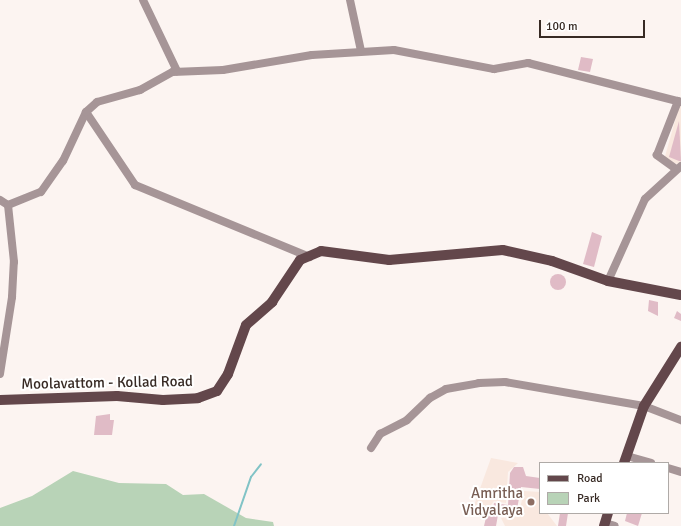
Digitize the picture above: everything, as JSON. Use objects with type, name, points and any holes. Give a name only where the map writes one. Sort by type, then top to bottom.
[{"type":"main road","name":"Moolavattom - Kollad Road","points":[[0,400],[117,396],[163,400],[198,398],[216,390],[228,374],[246,325],[272,302],[300,260],[321,251],[389,260],[503,250],[552,261],[608,281],[681,295]]},
{"type":"main road","points":[[626,459],[644,406],[681,347]]},
{"type":"main road","points":[[608,514],[608,525]]},
{"type":"street","points":[[143,0],[177,71]]},
{"type":"street","points":[[350,0],[361,51]]},
{"type":"street","points":[[8,205],[41,192],[63,160],[86,112],[97,102],[140,90],[177,71],[223,70],[312,55],[361,51],[426,53],[494,69],[528,63],[680,102],[657,155],[678,168],[645,199],[608,281]]},
{"type":"street","points":[[86,112],[135,185],[310,256]]},
{"type":"street","points":[[0,200],[8,205]]},
{"type":"street","points":[[0,374],[12,297],[8,205]]},
{"type":"street","points":[[371,448],[380,434],[407,420],[430,398],[446,389],[479,383],[505,382],[644,406],[681,420]]},
{"type":"street","points":[[626,459],[645,462]]},
{"type":"street","points":[[669,468],[681,472]]},
{"type":"shaded area","points":[[681,103],[681,165],[664,160]]},
{"type":"shaded area","points":[[491,458],[518,463],[508,472],[506,503],[494,501],[486,512],[473,508]]},
{"type":"shaded area","name":"Amritha Vidyalaya","points":[[524,491],[539,492],[539,514],[548,514],[557,526],[505,526],[501,518],[518,517]]},
{"type":"green space","points":[[73,471],[119,483],[166,484],[183,495],[204,494],[246,518],[273,522],[274,526],[0,526],[0,508],[32,496]]},
{"type":"building","points":[[581,57],[593,59],[590,72],[578,70]]},
{"type":"building","points":[[679,121],[681,161],[669,157]]},
{"type":"building","points":[[592,232],[602,236],[594,267],[583,264]]},
{"type":"building","points":[[558,274],[564,276],[566,282],[564,288],[558,290],[552,288],[550,282],[552,276]]},
{"type":"building","points":[[649,300],[658,302],[658,316],[648,311]]},
{"type":"building","points":[[677,311],[681,314],[681,321],[674,318]]},
{"type":"building","points":[[110,414],[110,420],[114,420],[112,435],[94,435],[96,416]]},
{"type":"building","points":[[514,467],[523,467],[526,476],[539,478],[539,489],[521,487],[516,515],[498,515],[496,526],[484,526],[488,509],[493,510],[494,503],[508,505],[510,473]]},
{"type":"building","points":[[560,514],[568,514],[566,526],[558,526]]},
{"type":"building","points":[[627,514],[642,514],[638,526],[625,521]]},
{"type":"waterway","points":[[234,526],[251,477],[261,464]]},
{"type":"place","name":"Amritha Vidyalaya","points":[[531,502]]}]
